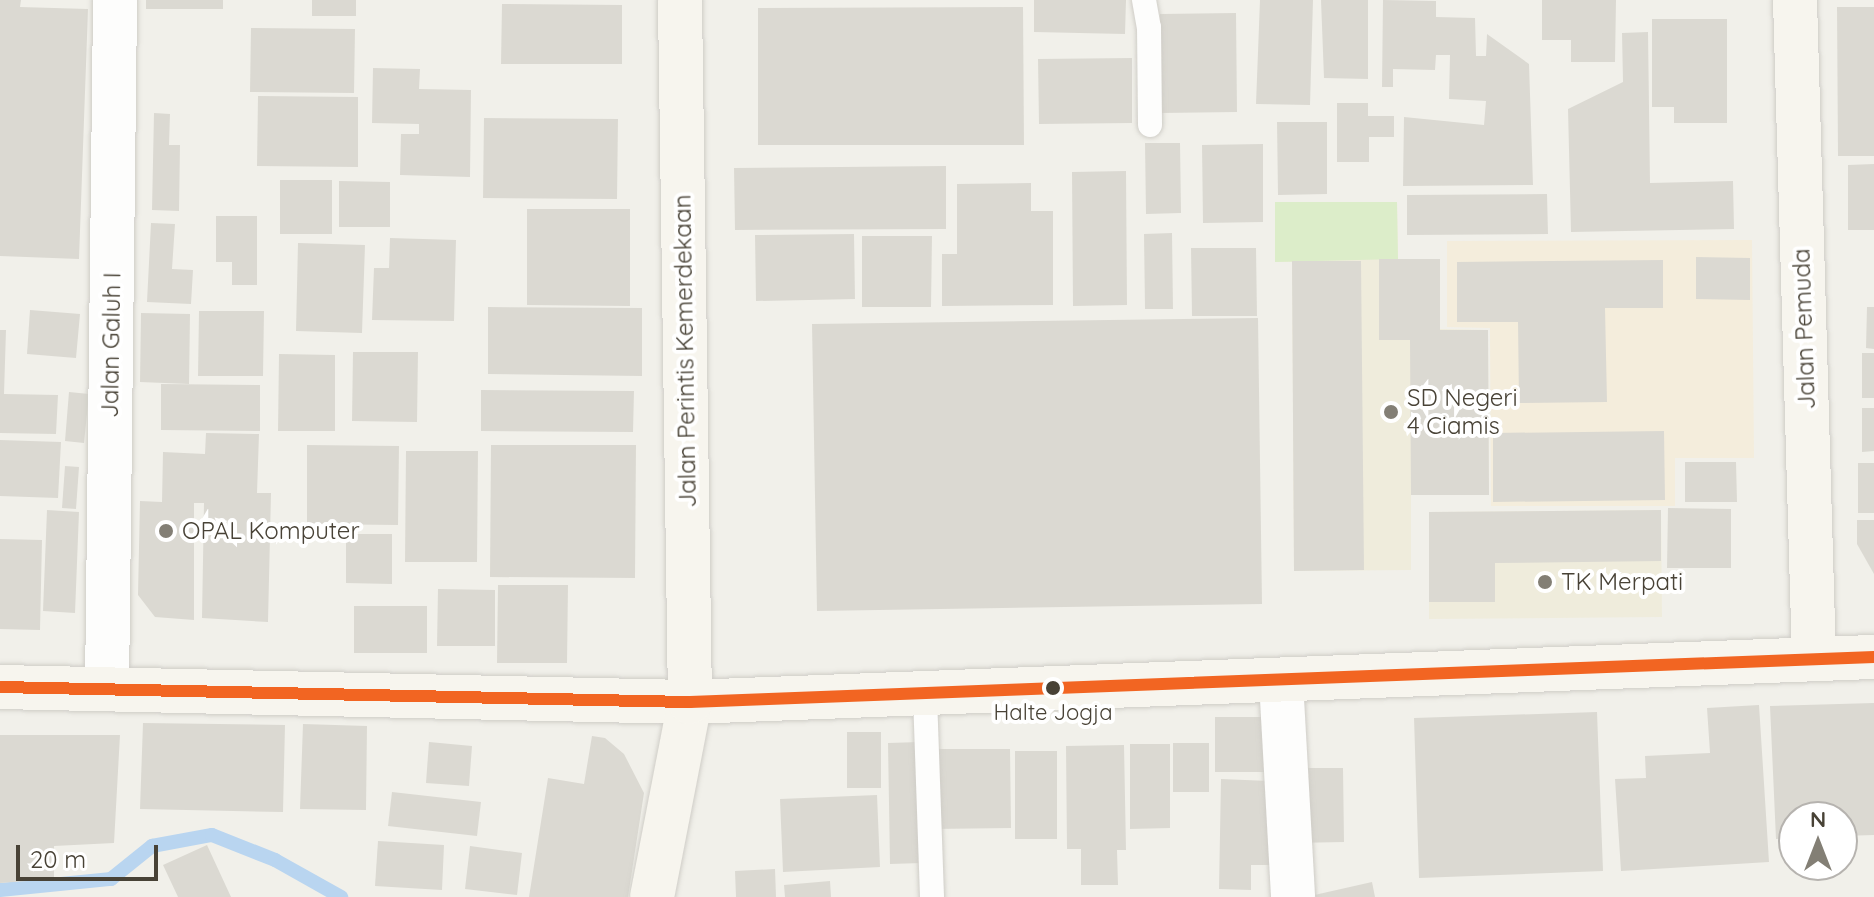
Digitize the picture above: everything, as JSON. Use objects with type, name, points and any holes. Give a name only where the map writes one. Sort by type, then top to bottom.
[{"type":"street","name":"Jalan Galuh I","points":[[107,689],[115,0]]},
{"type":"street","name":"Jalan Perintis Kemerdekaan","points":[[652,897],[690,702],[680,0]]},
{"type":"street","name":"Jalan Pemuda","points":[[1795,0],[1814,658]]},
{"type":"street","points":[[0,687],[690,702],[925,696],[1874,657]]},
{"type":"street","points":[[1281,681],[1293,897]]},
{"type":"lane","points":[[1144,0],[1149,27],[1150,125]]},
{"type":"lane","points":[[925,696],[932,897]]},
{"type":"shaded area","name":"SD Negeri 4 Ciamis","points":[[1275,202],[1397,202],[1398,259],[1440,259],[1440,329],[1488,330],[1489,495],[1411,495],[1411,570],[1294,571],[1292,262],[1275,262]]},
{"type":"shaded area","points":[[1752,240],[1754,458],[1675,458],[1675,506],[1491,506],[1490,328],[1447,327],[1447,241]]},
{"type":"shaded area","name":"TK Merpati","points":[[1661,510],[1662,617],[1429,619],[1429,512]]},
{"type":"green space","points":[[1275,202],[1397,202],[1398,259],[1275,262]]},
{"type":"building","points":[[0,0],[21,0],[20,7],[88,9],[79,259],[0,256]]},
{"type":"building","points":[[146,0],[223,0],[223,9],[146,9]]},
{"type":"building","points":[[312,0],[356,0],[356,16],[312,16]]},
{"type":"building","points":[[1034,0],[1126,0],[1125,34],[1034,32]]},
{"type":"building","points":[[1260,0],[1313,0],[1310,105],[1256,104]]},
{"type":"building","points":[[1321,0],[1368,0],[1368,79],[1324,78]]},
{"type":"building","points":[[1383,0],[1436,1],[1436,17],[1475,18],[1476,56],[1486,56],[1487,34],[1529,64],[1533,185],[1403,186],[1404,117],[1484,125],[1486,101],[1449,99],[1450,55],[1436,55],[1435,70],[1393,69],[1393,87],[1382,87]]},
{"type":"building","points":[[1542,0],[1616,0],[1615,62],[1571,62],[1571,40],[1542,40]]},
{"type":"building","points":[[502,4],[622,5],[622,64],[501,64]]},
{"type":"building","points":[[1023,7],[1024,145],[758,145],[758,8]]},
{"type":"building","points":[[1837,7],[1874,7],[1874,156],[1838,156]]},
{"type":"building","points":[[1236,13],[1237,112],[1161,113],[1160,14]]},
{"type":"building","points":[[1652,19],[1727,19],[1727,123],[1674,123],[1674,107],[1652,107]]},
{"type":"building","points":[[251,28],[355,29],[354,93],[250,92]]},
{"type":"building","points":[[1648,32],[1650,183],[1733,181],[1734,229],[1571,232],[1568,109],[1623,82],[1622,33]]},
{"type":"building","points":[[1132,58],[1132,123],[1039,124],[1038,59]]},
{"type":"building","points":[[373,68],[420,69],[419,89],[471,90],[470,177],[400,175],[401,134],[419,134],[419,124],[372,123]]},
{"type":"building","points":[[258,96],[358,97],[358,167],[257,166]]},
{"type":"building","points":[[1337,103],[1368,103],[1368,116],[1394,116],[1394,137],[1369,137],[1369,162],[1337,162]]},
{"type":"building","points":[[154,113],[170,114],[169,145],[180,145],[179,211],[152,210]]},
{"type":"building","points":[[484,118],[618,119],[617,199],[483,198]]},
{"type":"building","points":[[1277,122],[1327,122],[1327,194],[1278,195]]},
{"type":"building","points":[[1145,143],[1180,143],[1181,213],[1146,214]]},
{"type":"building","points":[[1263,144],[1263,222],[1203,223],[1202,145]]},
{"type":"building","points":[[1874,164],[1874,230],[1848,230],[1848,165]]},
{"type":"building","points":[[946,166],[946,229],[735,230],[734,168]]},
{"type":"building","points":[[1126,171],[1127,305],[1073,306],[1072,172]]},
{"type":"building","points":[[280,180],[332,180],[332,234],[280,234]]},
{"type":"building","points":[[339,181],[390,182],[390,227],[339,227]]},
{"type":"building","points":[[1031,183],[1031,211],[1053,211],[1053,305],[942,306],[942,254],[957,254],[957,184]]},
{"type":"building","points":[[1547,194],[1548,234],[1407,235],[1407,195]]},
{"type":"building","points":[[527,209],[630,209],[630,306],[527,305]]},
{"type":"building","points":[[216,216],[257,216],[257,285],[232,285],[232,262],[216,262]]},
{"type":"building","points":[[151,223],[175,224],[172,269],[193,270],[191,304],[147,302]]},
{"type":"building","points":[[1172,233],[1173,309],[1145,309],[1144,234]]},
{"type":"building","points":[[854,234],[855,299],[756,301],[755,235]]},
{"type":"building","points":[[862,236],[932,236],[931,307],[862,307]]},
{"type":"building","points":[[390,238],[456,240],[454,321],[372,320],[374,268],[389,268]]},
{"type":"building","points":[[298,243],[365,245],[362,333],[296,331]]},
{"type":"building","points":[[1191,248],[1256,248],[1257,316],[1192,316]]},
{"type":"building","points":[[1696,257],[1750,258],[1750,300],[1696,299]]},
{"type":"building","points":[[1379,259],[1440,259],[1440,330],[1488,330],[1489,495],[1411,495],[1410,340],[1379,340]]},
{"type":"building","points":[[1663,260],[1663,308],[1605,308],[1607,402],[1519,403],[1518,322],[1457,322],[1457,262]]},
{"type":"building","points":[[1292,261],[1361,261],[1364,570],[1294,571]]},
{"type":"building","points":[[488,307],[642,308],[642,376],[488,374]]},
{"type":"building","points":[[1867,307],[1874,307],[1874,349],[1866,348]]},
{"type":"building","points":[[30,310],[80,314],[76,358],[27,354]]},
{"type":"building","points":[[199,311],[264,311],[263,376],[198,376]]},
{"type":"building","points":[[141,313],[190,314],[189,384],[140,382]]},
{"type":"building","points":[[1258,318],[1262,604],[817,611],[812,324]]},
{"type":"building","points":[[0,330],[6,330],[4,394],[58,395],[56,434],[0,433]]},
{"type":"building","points":[[353,352],[418,352],[417,422],[352,421]]},
{"type":"building","points":[[1862,353],[1874,353],[1874,398],[1862,398]]},
{"type":"building","points":[[279,354],[335,355],[335,431],[278,431]]},
{"type":"building","points":[[161,384],[260,385],[260,431],[161,430]]},
{"type":"building","points":[[481,390],[634,391],[633,432],[481,431]]},
{"type":"building","points":[[69,392],[89,394],[84,443],[65,441]]},
{"type":"building","points":[[1862,408],[1874,408],[1874,451],[1862,452]]},
{"type":"building","points":[[1664,431],[1665,500],[1493,502],[1493,433]]},
{"type":"building","points":[[206,433],[259,434],[257,493],[271,493],[268,622],[202,618],[204,503],[194,503],[194,620],[155,617],[138,595],[140,501],[162,502],[163,452],[205,454]]},
{"type":"building","points":[[0,440],[61,442],[58,498],[0,496]]},
{"type":"building","points":[[307,445],[399,446],[398,525],[307,524]]},
{"type":"building","points":[[491,445],[636,445],[635,578],[490,577]]},
{"type":"building","points":[[406,451],[478,451],[477,562],[405,562]]},
{"type":"building","points":[[1685,462],[1736,462],[1737,502],[1685,502]]},
{"type":"building","points":[[1858,463],[1874,463],[1874,513],[1858,513]]},
{"type":"building","points":[[65,466],[79,467],[76,509],[62,508]]},
{"type":"building","points":[[1668,508],[1731,509],[1731,568],[1667,568]]},
{"type":"building","points":[[47,510],[79,512],[75,613],[43,611]]},
{"type":"building","points":[[1661,510],[1661,561],[1495,563],[1495,602],[1429,602],[1429,512]]},
{"type":"building","points":[[1857,520],[1874,520],[1874,574],[1857,544]]},
{"type":"building","points":[[346,534],[392,534],[392,584],[346,583]]},
{"type":"building","points":[[0,539],[42,540],[40,630],[0,629]]},
{"type":"building","points":[[498,585],[568,585],[567,663],[497,663]]},
{"type":"building","points":[[438,589],[495,590],[495,646],[437,646]]},
{"type":"building","points":[[354,606],[427,606],[427,653],[354,653]]},
{"type":"building","points":[[1874,703],[1874,835],[1858,836],[1858,801],[1778,801],[1776,839],[1770,706]]},
{"type":"building","points":[[1759,705],[1769,862],[1621,871],[1615,779],[1646,778],[1645,756],[1710,753],[1707,708]]},
{"type":"building","points":[[1597,712],[1603,871],[1419,878],[1414,718]]},
{"type":"building","points":[[1215,717],[1276,717],[1276,772],[1215,772]]},
{"type":"building","points":[[143,723],[285,725],[283,812],[140,809]]},
{"type":"building","points":[[303,724],[367,726],[366,810],[300,809]]},
{"type":"building","points":[[847,732],[881,732],[881,788],[847,788]]},
{"type":"building","points":[[0,735],[120,735],[114,843],[54,846],[54,879],[0,883]]},
{"type":"building","points":[[592,736],[605,738],[624,754],[644,793],[628,897],[529,897],[548,778],[584,784]]},
{"type":"building","points":[[429,742],[472,746],[469,786],[426,783]]},
{"type":"building","points":[[920,742],[922,863],[890,864],[888,743]]},
{"type":"building","points":[[1173,743],[1209,743],[1209,792],[1173,792]]},
{"type":"building","points":[[1130,744],[1170,744],[1170,828],[1130,829]]},
{"type":"building","points":[[1124,745],[1126,850],[1117,850],[1118,885],[1081,885],[1081,849],[1067,849],[1066,746]]},
{"type":"building","points":[[931,749],[1010,749],[1011,828],[932,829]]},
{"type":"building","points":[[1015,751],[1057,751],[1057,839],[1015,839]]},
{"type":"building","points":[[1308,768],[1343,768],[1344,842],[1293,843],[1308,805]]},
{"type":"building","points":[[1221,779],[1269,781],[1282,865],[1251,865],[1251,890],[1219,889]]},
{"type":"building","points":[[392,792],[481,802],[477,836],[388,826]]},
{"type":"building","points":[[877,795],[880,867],[783,872],[780,799]]},
{"type":"building","points":[[378,841],[444,845],[442,890],[375,886]]},
{"type":"building","points":[[207,845],[231,897],[178,897],[163,865]]},
{"type":"building","points":[[470,846],[522,853],[517,895],[465,889]]},
{"type":"building","points":[[775,869],[776,897],[736,897],[735,871]]},
{"type":"building","points":[[830,881],[831,897],[785,897],[784,885]]},
{"type":"building","points":[[1372,882],[1375,897],[1310,897],[1310,896]]},
{"type":"waterway","points":[[0,890],[111,879],[152,846],[212,835],[275,860],[341,897]]},
{"type":"transit line","points":[[0,687],[690,702],[1874,657]]},
{"type":"place","name":"SD Negeri 4 Ciamis","points":[[1391,412]]},
{"type":"place","name":"OPAL Komputer","points":[[166,531]]},
{"type":"place","name":"TK Merpati","points":[[1545,582]]},
{"type":"place","name":"Halte Jogja","points":[[1053,688]]}]
